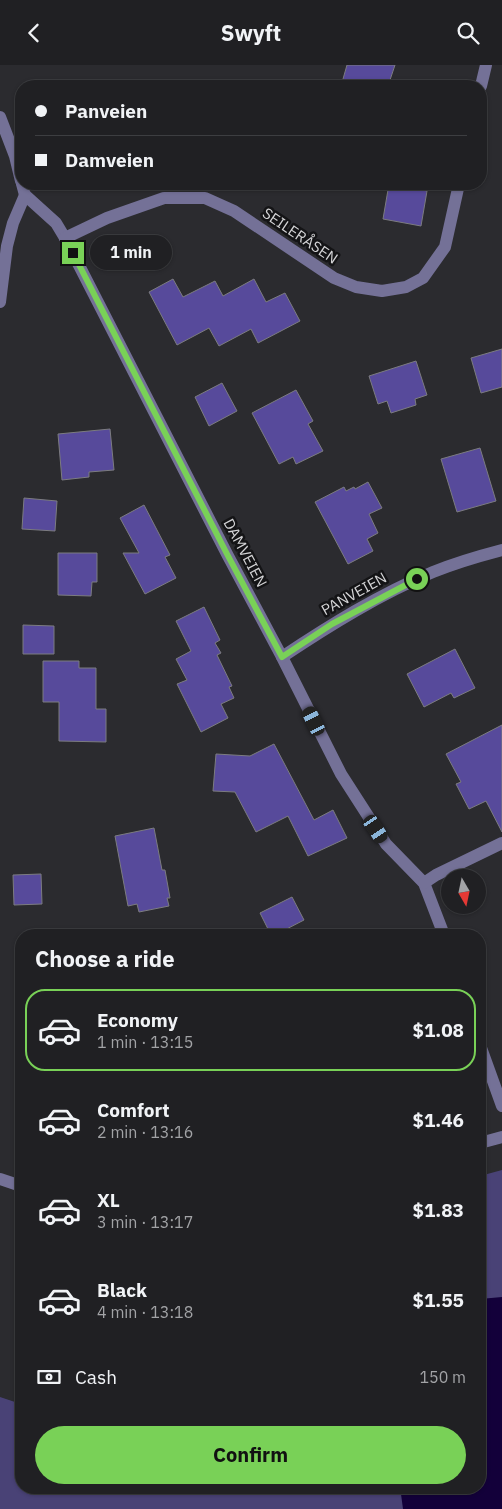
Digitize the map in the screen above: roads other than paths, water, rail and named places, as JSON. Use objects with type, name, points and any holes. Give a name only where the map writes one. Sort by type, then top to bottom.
[{"type":"street","points":[[482,80],[486,65]]},
{"type":"street","points":[[0,117],[15,156]]},
{"type":"street","points":[[0,301],[7,246],[22,190]]},
{"type":"street","name":"DAMVEIEN","points":[[27,190],[56,223],[65,238],[341,774],[386,844],[424,883],[442,929]]},
{"type":"street","name":"SEILERÅSEN","points":[[65,238],[107,218],[164,198],[205,198],[234,211],[334,278],[356,287],[382,291],[406,287],[423,278],[445,247],[458,190]]},
{"type":"street","name":"PANVEIEN","points":[[282,657],[332,624],[401,587],[433,572],[502,550]]},
{"type":"street","points":[[424,883],[436,875],[502,843]]},
{"type":"street","points":[[486,1062],[502,1106]]},
{"type":"street","points":[[486,1141],[502,1137]]},
{"type":"street","points":[[0,1179],[15,1184]]}]
